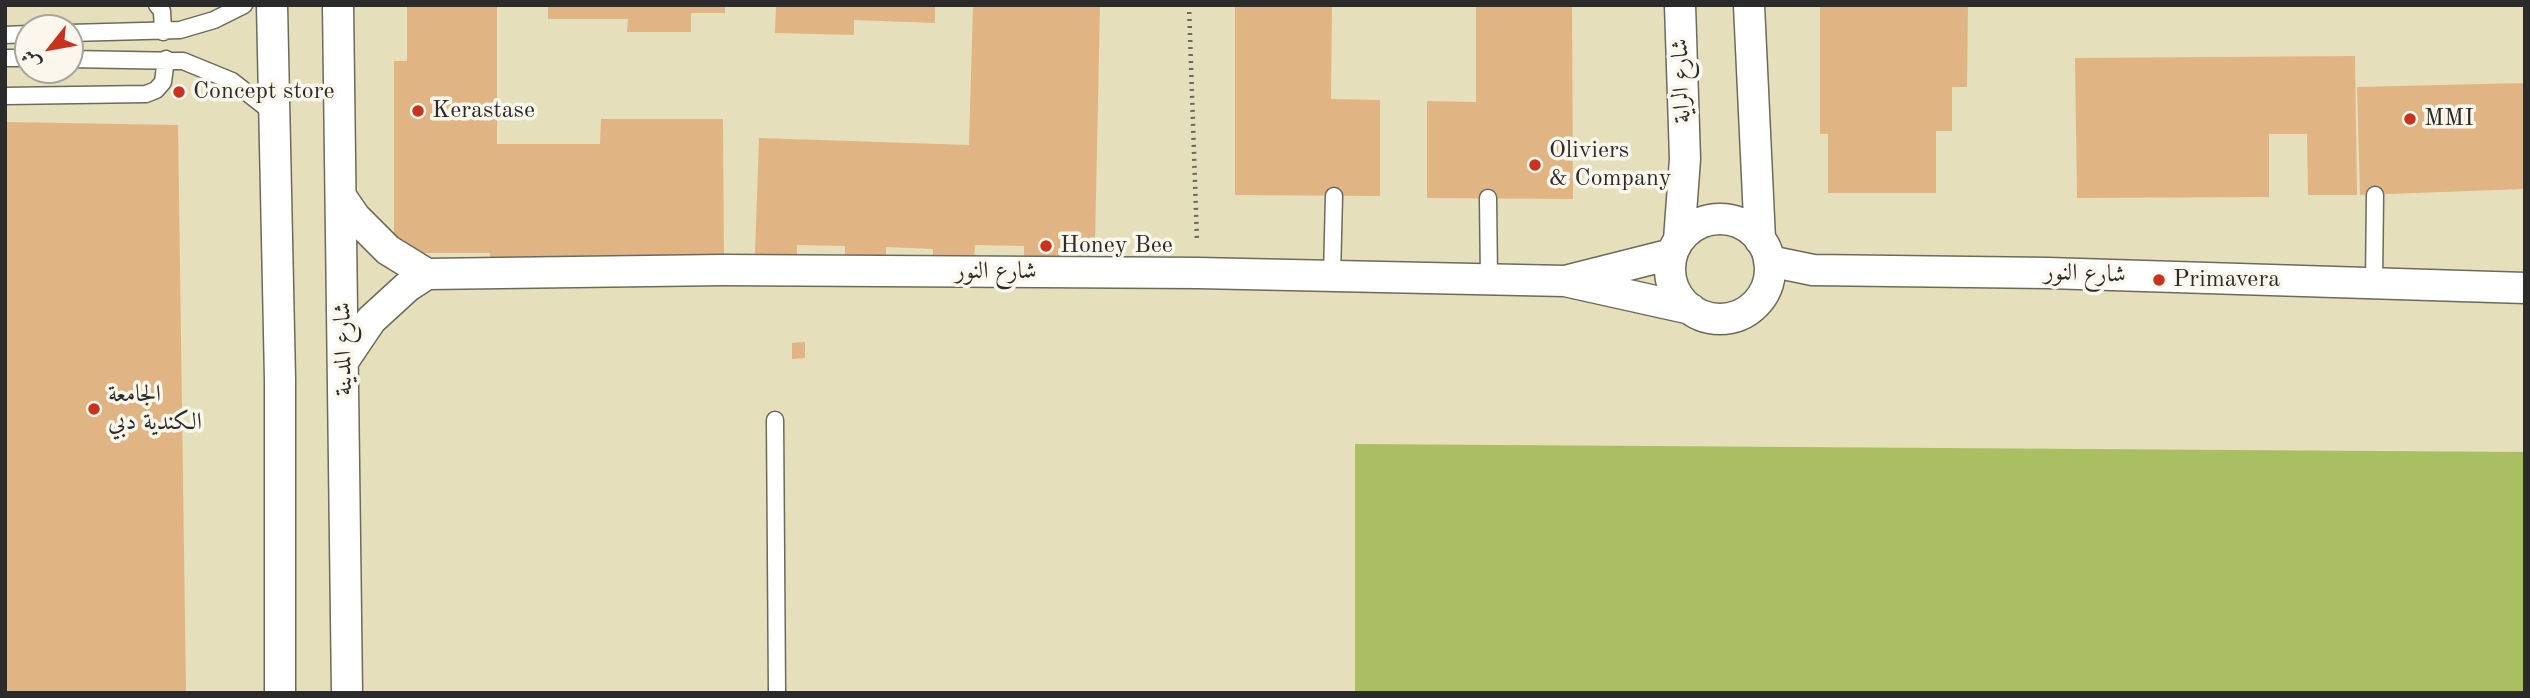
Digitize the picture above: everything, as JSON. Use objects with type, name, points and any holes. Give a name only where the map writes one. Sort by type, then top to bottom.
[{"type":"street","points":[[272,5],[280,379],[280,693]]},
{"type":"street","name":"شارع المدينة","points":[[338,5],[347,693]]},
{"type":"street","name":"شارع الراية","points":[[1676,247],[1685,159],[1680,5]]},
{"type":"street","points":[[1676,247],[1670,269],[1673,285],[1680,299],[1691,309],[1704,317],[1734,317],[1748,310],[1765,262],[1749,5]]},
{"type":"street","points":[[342,198],[355,217],[388,250],[427,274],[407,287],[371,320],[344,360]]},
{"type":"street","points":[[1565,281],[1676,247],[1704,221],[1720,219],[1749,229],[1765,262]]},
{"type":"street","name":"شارع النور","points":[[1765,262],[1813,270],[2048,273],[2525,288]]},
{"type":"street","name":"شارع النور","points":[[427,274],[648,270],[1198,273],[1565,281]]},
{"type":"street","points":[[1565,281],[1691,309]]},
{"type":"lane","points":[[158,5],[162,11],[163,32]]},
{"type":"lane","points":[[84,33],[163,32],[198,26],[244,5]]},
{"type":"lane","points":[[84,59],[183,61],[215,72],[247,91],[275,115]]},
{"type":"lane","points":[[5,96],[146,94],[156,90],[163,82],[166,59]]},
{"type":"lane","points":[[2374,283],[2375,195]]},
{"type":"lane","points":[[1332,276],[1334,196]]},
{"type":"lane","points":[[1488,198],[1489,279]]},
{"type":"lane","points":[[775,420],[777,693]]},
{"type":"path","points":[[1189,5],[1198,273]]},
{"type":"green space","points":[[1355,444],[2525,452],[2525,693],[1355,693]]},
{"type":"building","points":[[407,5],[497,5],[497,144],[600,144],[601,119],[723,119],[724,264],[490,263],[490,253],[394,253],[394,61],[407,61]]},
{"type":"building","points":[[548,5],[725,5],[725,13],[691,13],[691,32],[627,32],[628,19],[548,19]]},
{"type":"building","points":[[776,5],[935,5],[935,23],[854,20],[854,35],[775,33]]},
{"type":"building","points":[[973,5],[1100,5],[1095,243],[1081,243],[1080,258],[1024,257],[1024,246],[975,245],[974,261],[933,260],[933,249],[886,247],[886,258],[845,257],[845,246],[797,245],[797,257],[755,256],[759,138],[969,145]]},
{"type":"building","points":[[1235,5],[1332,5],[1331,99],[1380,100],[1380,196],[1235,195]]},
{"type":"building","points":[[1476,5],[1572,5],[1573,199],[1427,198],[1427,101],[1476,102]]},
{"type":"building","points":[[1820,5],[1968,5],[1967,87],[1952,87],[1952,131],[1936,131],[1936,193],[1828,193],[1828,134],[1820,134]]},
{"type":"building","points":[[2355,56],[2357,195],[2308,195],[2307,134],[2269,134],[2269,197],[2077,198],[2075,58]]},
{"type":"building","points":[[2525,83],[2525,189],[2360,195],[2357,87]]},
{"type":"building","name":"الجامعة الكندية دبي","points":[[5,122],[178,125],[186,693],[5,693]]},
{"type":"building","points":[[805,342],[805,358],[792,359],[792,343]]},
{"type":"place","name":"Concept store","points":[[179,92]]},
{"type":"place","name":"Kerastase","points":[[418,111]]},
{"type":"place","name":"MMI","points":[[2410,119]]},
{"type":"place","name":"Oliviers & Company","points":[[1535,165]]},
{"type":"place","name":"Honey Bee","points":[[1046,246]]},
{"type":"place","name":"Primavera","points":[[2159,280]]},
{"type":"place","name":"الجامعة الكندية دبي","points":[[94,409]]}]
